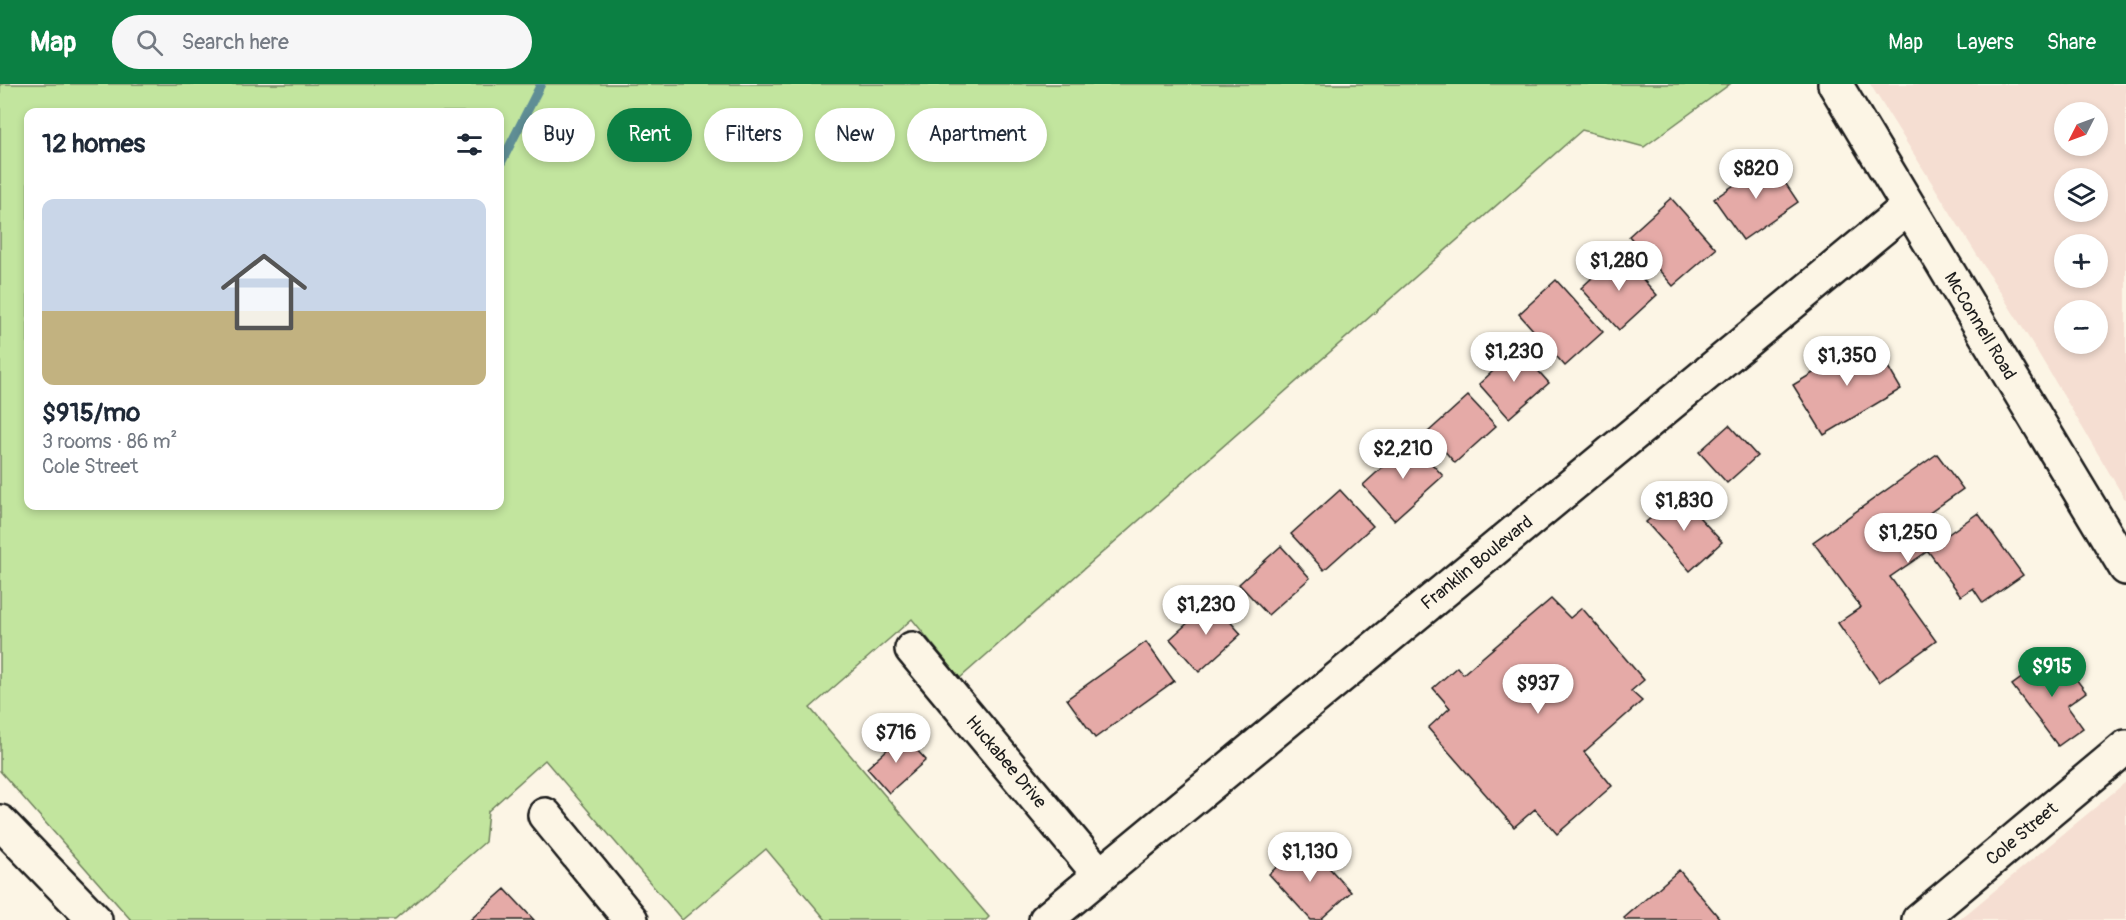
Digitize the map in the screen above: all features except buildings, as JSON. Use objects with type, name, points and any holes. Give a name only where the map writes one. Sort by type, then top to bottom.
[{"type":"street","name":"McConnell Road","points":[[1835,84],[2126,568]]},
{"type":"street","name":"Franklin Boulevard","points":[[1047,920],[1908,207]]},
{"type":"street","name":"Huckabee Drive","points":[[912,649],[1100,875]]},
{"type":"street","name":"Cole Street","points":[[1919,920],[2126,747]]},
{"type":"street","points":[[545,815],[632,920]]},
{"type":"street","points":[[0,822],[95,920]]},
{"type":"shaded area","points":[[1870,84],[2126,84],[2126,501],[2037,351]]},
{"type":"shaded area","points":[[2126,782],[2126,920],[1959,920]]},
{"type":"green space","points":[[0,84],[1730,84],[1644,147],[1582,130],[960,678],[912,619],[810,708],[989,917],[986,920],[826,920],[766,849],[682,920],[545,760],[488,811],[485,842],[395,920],[131,920],[0,771]]},
{"type":"waterway","points":[[504,157],[541,84]]}]
